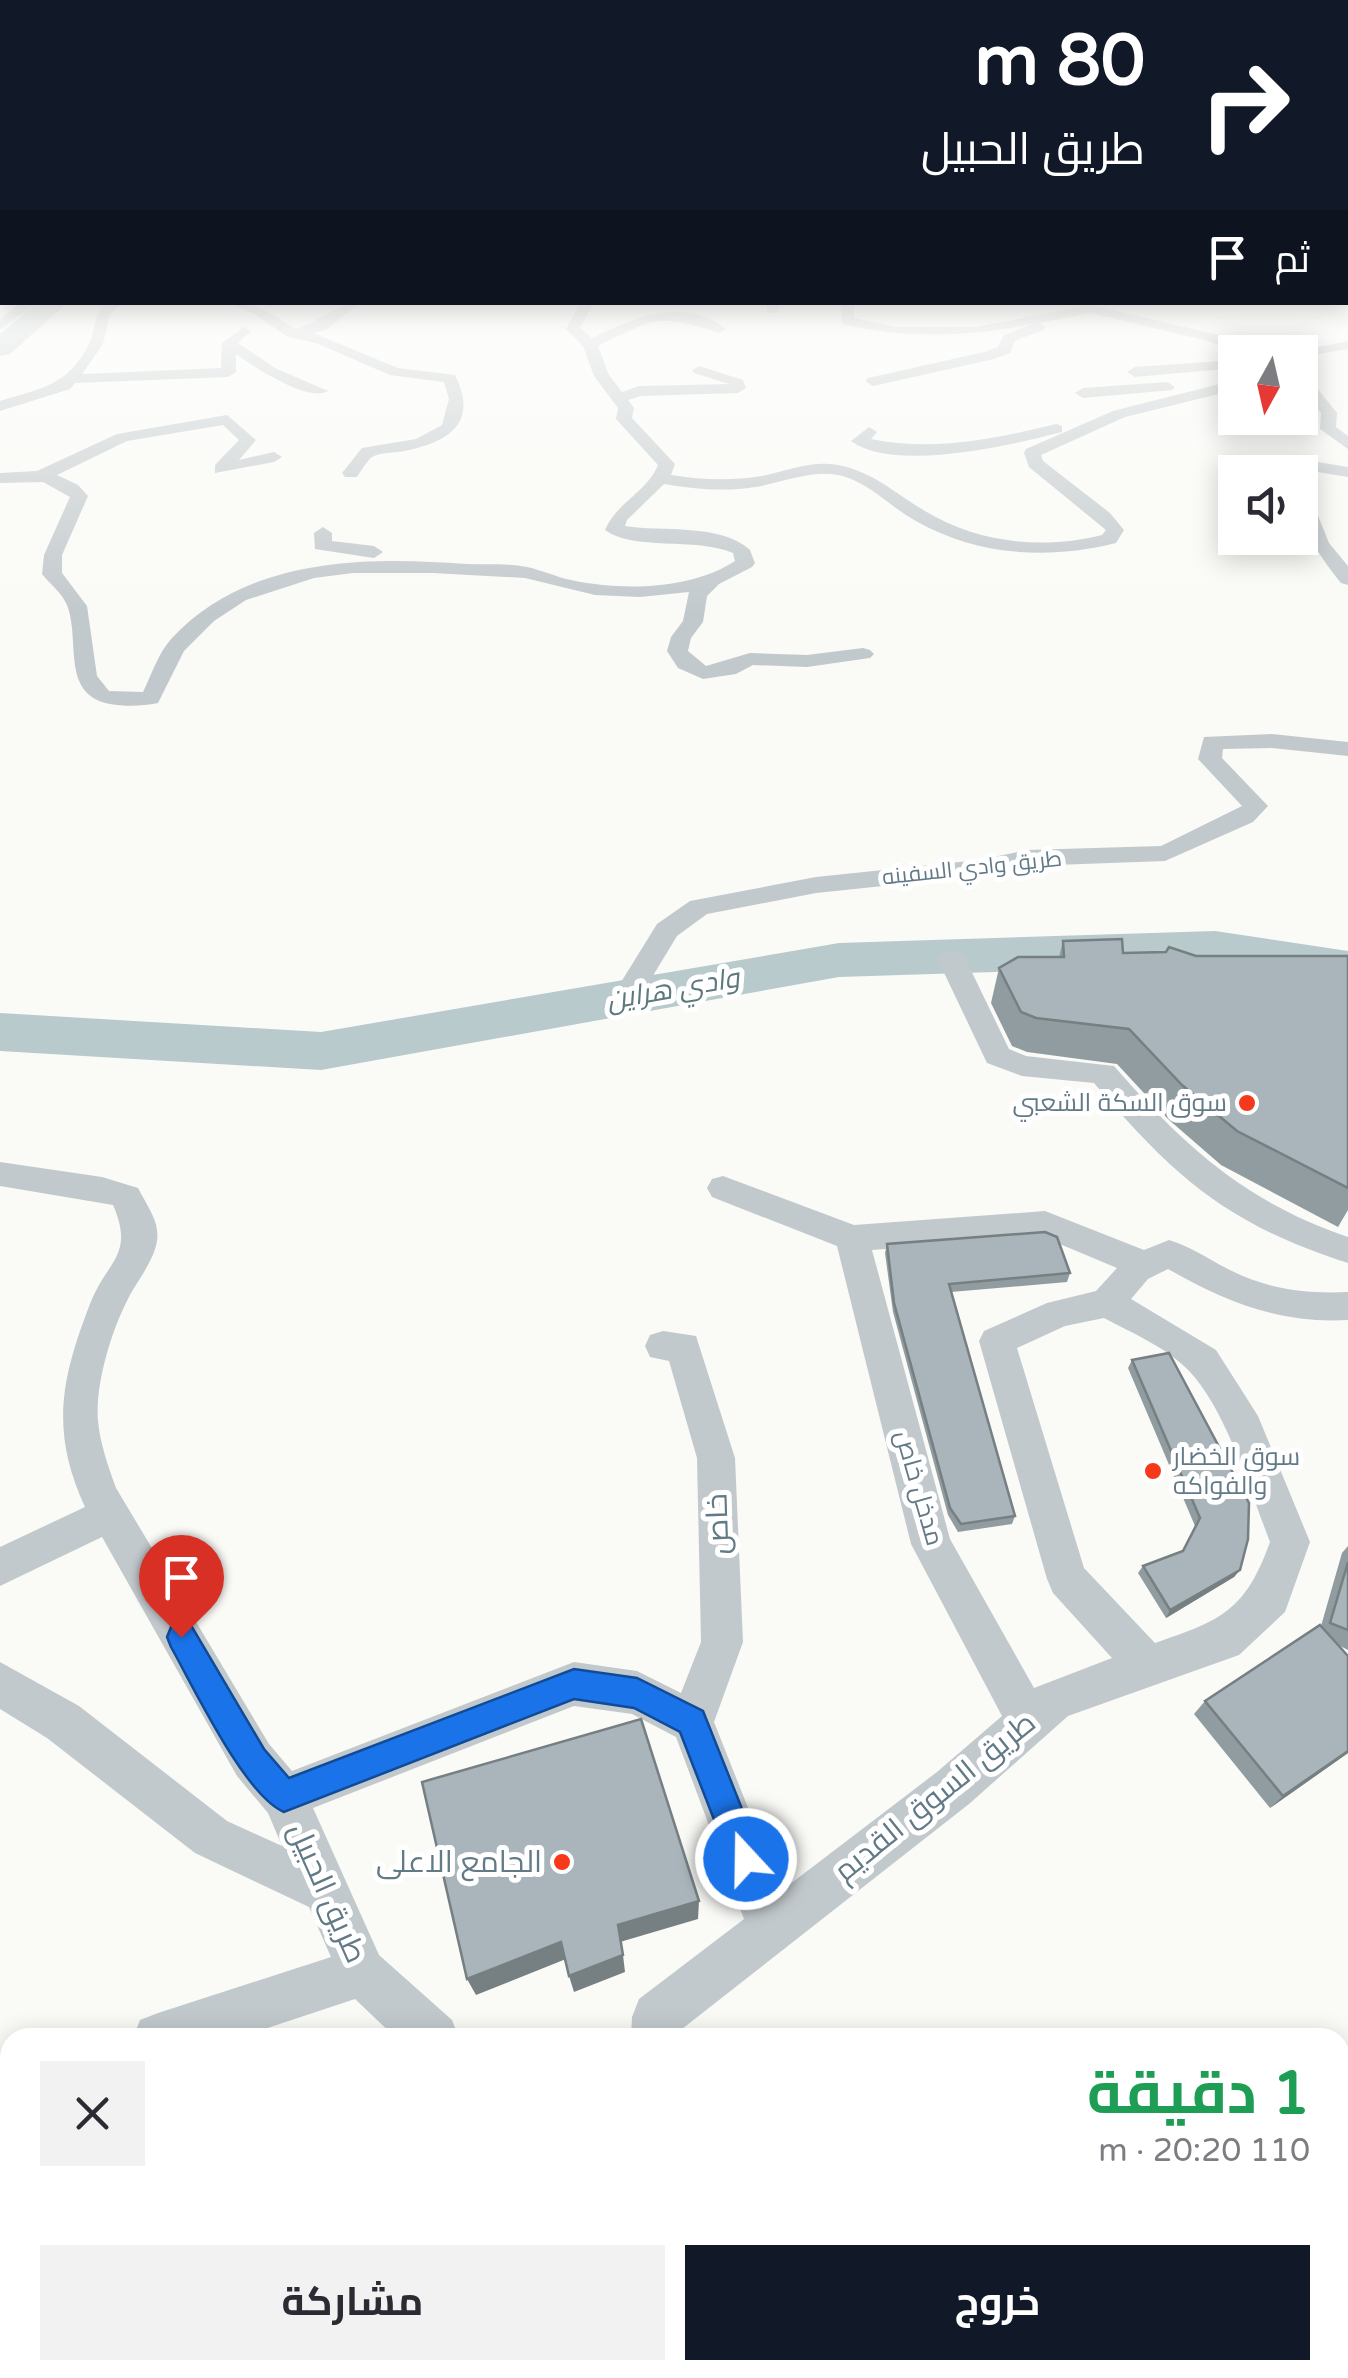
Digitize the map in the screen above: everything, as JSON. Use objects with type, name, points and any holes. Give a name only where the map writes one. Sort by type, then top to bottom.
[{"type":"street","points":[[0,406],[46,392]]},
{"type":"street","points":[[351,473],[368,452],[432,441],[452,423],[458,398],[456,392]]},
{"type":"street","points":[[0,478],[40,476],[71,485],[79,496],[53,555],[52,574],[68,589],[78,608],[83,671],[100,695],[119,702],[150,698],[178,645],[219,608],[243,595],[314,573],[353,566],[416,566],[530,574],[571,587],[608,592],[710,583],[732,576],[745,563],[742,550],[724,540],[634,535],[614,530],[618,517],[663,479],[668,464],[624,418],[626,408],[613,392]]},
{"type":"street","points":[[617,399],[637,392]]},
{"type":"street","points":[[665,392],[668,408]]},
{"type":"street","points":[[734,392],[730,397],[734,408]]},
{"type":"street","points":[[1082,393],[1096,392]]},
{"type":"street","points":[[869,432],[859,441],[908,450],[991,456],[1196,392]]},
{"type":"street","points":[[1318,399],[1329,413],[1328,429],[1348,444]]},
{"type":"street","points":[[1329,413],[1348,415]]},
{"type":"street","points":[[663,479],[696,485],[736,484],[832,468],[862,475],[922,517],[952,532],[995,543],[1054,548],[1086,546],[1110,539],[1115,530],[1104,516],[1034,463],[1032,454],[1041,446],[1119,414]]},
{"type":"street","points":[[40,476],[123,437],[227,420],[248,440],[221,469],[274,457]]},
{"type":"street","points":[[1318,468],[1348,472]]},
{"type":"street","points":[[323,533],[322,545],[381,553],[416,566]]},
{"type":"street","points":[[1318,539],[1348,579]]},
{"type":"street","points":[[710,583],[698,594],[693,622],[677,651],[686,664],[703,674],[750,659],[807,661],[863,654]]},
{"type":"street","name":"طريق وادي السفينه","points":[[624,1000],[667,930],[698,907],[816,885],[979,868],[1027,858],[1165,853],[1244,817],[1256,806],[1210,759],[1212,742],[1272,741],[1348,750]]},
{"type":"street","points":[[952,960],[997,1056],[1022,1066],[1102,1073],[1158,1138],[1248,1208],[1289,1230],[1348,1250]]},
{"type":"street","name":"طريق الحبيل","points":[[0,1174],[102,1189],[126,1197],[141,1231],[136,1253],[108,1302],[85,1376],[79,1419],[87,1460],[110,1514],[253,1760],[284,1796],[362,1972],[423,2028]]},
{"type":"street","points":[[723,1188],[852,1238],[1046,1224],[1145,1264]]},
{"type":"street","name":"مدخل خاص","points":[[852,1238],[931,1544],[1029,1722]]},
{"type":"street","points":[[1149,1667],[1067,1579],[998,1342],[1059,1313],[1107,1303],[1136,1269],[1169,1253],[1268,1304],[1312,1310],[1348,1306]]},
{"type":"street","name":"طريق السوق القديم","points":[[656,2028],[657,2017],[953,1788],[1054,1699],[1224,1640],[1270,1598],[1290,1542],[1244,1428],[1204,1361],[1163,1332],[1107,1303]]},
{"type":"street","name":"خاص","points":[[663,1346],[684,1347],[716,1458],[722,1642],[692,1722]]},
{"type":"street","points":[[0,1567],[110,1514]]},
{"type":"street","points":[[0,1684],[63,1722],[212,1836],[328,1892]]},
{"type":"street","points":[[284,1796],[574,1684],[637,1693],[692,1722],[772,1928]]},
{"type":"street","points":[[189,2028],[362,1972]]},
{"type":"building","name":"سوق السكة الشعبي","points":[[1122,939],[1123,953],[1166,952],[1169,947],[1196,956],[1348,956],[1348,1188],[1237,1131],[1182,1085],[1129,1029],[1036,1018],[1021,1012],[999,968],[1018,957],[1064,957],[1063,941]]},
{"type":"building","points":[[1045,1232],[1057,1237],[1070,1273],[949,1284],[1015,1516],[961,1524],[950,1508],[894,1303],[887,1244]]},
{"type":"building","points":[[1169,1353],[1249,1503],[1248,1539],[1240,1570],[1170,1610],[1143,1566],[1183,1551],[1200,1518],[1132,1360]]},
{"type":"building","points":[[1348,1562],[1348,1630],[1330,1623]]},
{"type":"building","points":[[1320,1625],[1348,1656],[1348,1751],[1283,1796],[1205,1701]]},
{"type":"building","name":"الجامع الاعلى","points":[[641,1719],[699,1901],[618,1925],[623,1955],[569,1976],[561,1942],[467,1979],[422,1782]]},
{"type":"waterway","name":"وادي هراين","points":[[0,1032],[321,1051],[839,960],[1215,948],[1348,968]]},
{"type":"place","name":"سوق السكة الشعبي","points":[[1247,1103]]},
{"type":"place","name":"سوق الخضار والفواكه","points":[[1153,1471]]},
{"type":"place","name":"الجامع الاعلى","points":[[562,1862]]},
{"type":"route","points":[[181,1637],[253,1760],[284,1796],[574,1684],[637,1693],[692,1722],[746,1859]]}]
